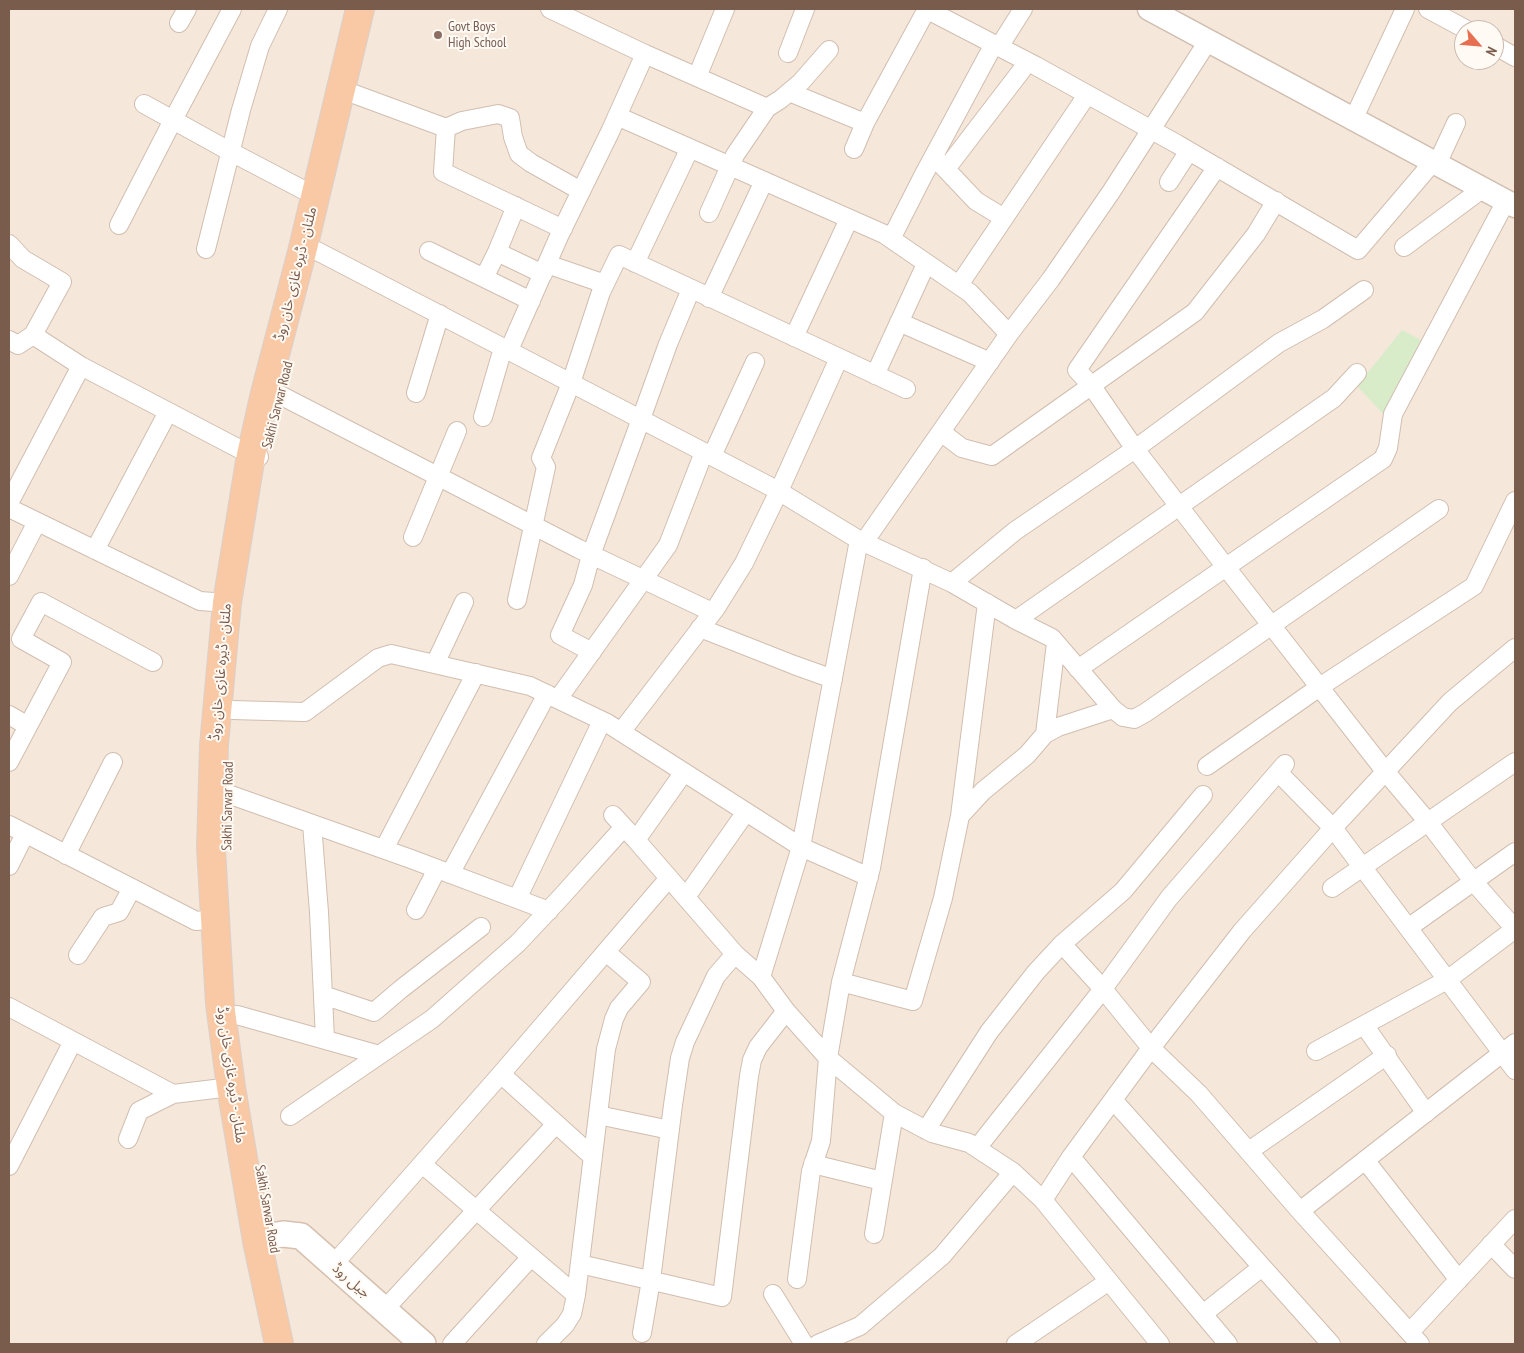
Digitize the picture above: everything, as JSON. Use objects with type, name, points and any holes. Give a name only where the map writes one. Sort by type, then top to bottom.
[{"type":"highway","name":"ملتان - ڈیرہ غازی خان روڈ","points":[[279,1344],[257,1241],[231,1087],[220,1004],[215,920],[219,847],[214,745],[227,603],[257,457],[265,393],[360,9]]},
{"type":"highway","name":"Sakhi Sarwar Road","points":[[294,1344],[271,1236],[246,1086],[229,910],[219,847],[228,794],[232,710],[257,457],[280,395],[317,250],[374,9]]},
{"type":"main road","name":"جیل روڈ","points":[[271,1236],[283,1234],[300,1236],[423,1344]]},
{"type":"street","points":[[119,225],[232,9]]},
{"type":"street","points":[[206,249],[260,46],[278,9]]},
{"type":"street","points":[[550,9],[645,54],[768,108]]},
{"type":"street","points":[[697,77],[724,9]]},
{"type":"street","points":[[788,53],[805,9]]},
{"type":"street","points":[[854,150],[865,123],[926,9],[1028,62],[1189,151],[1358,250],[1435,163],[1456,123]]},
{"type":"street","points":[[891,239],[933,157],[996,46],[1023,9]]},
{"type":"street","points":[[1078,669],[1383,459],[1388,448],[1393,414],[1510,204],[1149,9]]},
{"type":"street","points":[[1352,120],[1405,9]]},
{"type":"street","points":[[1428,9],[1454,23]]},
{"type":"street","points":[[761,978],[801,847],[862,541],[1009,334],[1051,279],[1152,131],[1208,41]]},
{"type":"street","points":[[709,213],[735,154],[768,108],[801,82],[829,50]]},
{"type":"street","points":[[1504,51],[1515,57]]},
{"type":"street","points":[[483,417],[506,349],[531,300],[645,54]]},
{"type":"street","points":[[946,169],[1028,62]]},
{"type":"street","points":[[789,92],[865,123]]},
{"type":"street","points":[[354,94],[446,128],[462,121],[498,114],[510,118],[513,137],[519,154],[531,163],[581,191]]},
{"type":"street","points":[[959,285],[1088,95]]},
{"type":"street","points":[[144,104],[315,196]]},
{"type":"street","points":[[617,116],[764,180],[891,239],[970,293],[1009,334]]},
{"type":"street","points":[[446,128],[443,172],[563,229]]},
{"type":"street","points":[[635,263],[690,148]]},
{"type":"street","points":[[1169,182],[1189,151]]},
{"type":"street","points":[[933,157],[976,201],[1004,218]]},
{"type":"street","points":[[1217,167],[1077,370],[1091,385],[1135,449],[1272,626],[1321,686],[1385,771],[1428,822],[1473,881],[1515,929],[1447,980],[1316,1051]]},
{"type":"street","points":[[709,298],[764,180]]},
{"type":"street","points":[[1404,247],[1482,189]]},
{"type":"street","points":[[941,432],[962,448],[992,456],[1195,312],[1256,234],[1276,201]]},
{"type":"street","points":[[484,278],[516,206]]},
{"type":"street","points":[[794,337],[849,219]]},
{"type":"street","points":[[9,244],[23,259],[62,282],[33,335],[18,345],[9,340]]},
{"type":"street","points":[[317,250],[779,491],[862,541],[952,583],[1016,620],[1052,638],[1113,709],[1123,717],[1134,719],[1272,626],[1439,509]]},
{"type":"street","points":[[429,251],[531,300]]},
{"type":"street","points":[[497,252],[545,269],[605,284]]},
{"type":"street","points":[[517,600],[546,467],[541,458],[571,383],[605,284],[618,255],[906,389]]},
{"type":"street","points":[[875,375],[926,264]]},
{"type":"street","points":[[592,652],[560,635],[583,586],[591,555],[668,344],[691,289]]},
{"type":"street","points":[[952,583],[1015,531],[1135,449],[1279,343],[1323,319],[1364,290]]},
{"type":"street","points":[[416,393],[440,314]]},
{"type":"street","points":[[899,322],[990,362]]},
{"type":"street","points":[[33,335],[81,366],[257,457]]},
{"type":"street","points":[[620,732],[712,612],[744,563],[839,358]]},
{"type":"street","points":[[416,910],[444,871],[552,696],[592,652],[668,545],[708,454],[755,362]]},
{"type":"street","points":[[9,503],[81,366]]},
{"type":"street","points":[[1016,620],[1334,398],[1358,373]]},
{"type":"street","points":[[280,395],[591,555],[712,612]]},
{"type":"street","points":[[95,550],[168,412]]},
{"type":"street","points":[[414,537],[457,432]]},
{"type":"street","points":[[1207,766],[1321,686],[1474,586],[1515,501]]},
{"type":"street","points":[[9,508],[200,601],[227,603]]},
{"type":"street","points":[[9,576],[37,522]]},
{"type":"street","points":[[796,1279],[813,1164],[821,1141],[828,1058],[841,982],[869,877],[922,568]]},
{"type":"street","points":[[9,762],[62,662],[22,639],[41,602],[153,662]]},
{"type":"street","points":[[435,664],[464,602]]},
{"type":"street","points":[[841,982],[913,1001],[943,898],[960,816],[986,603]]},
{"type":"street","points":[[700,628],[833,679]]},
{"type":"street","points":[[1045,734],[1056,643]]},
{"type":"street","points":[[1043,1200],[1071,1157],[1242,931],[1333,828],[1450,702],[1515,648]]},
{"type":"street","points":[[232,710],[305,712],[378,658],[391,654],[530,686],[602,721],[801,847],[869,877]]},
{"type":"street","points":[[384,850],[476,673]]},
{"type":"street","points":[[960,816],[983,791],[1027,755],[1045,734],[1058,727],[1113,709]]},
{"type":"street","points":[[9,715],[28,726]]},
{"type":"street","points":[[517,899],[602,721]]},
{"type":"street","points":[[66,855],[113,762]]},
{"type":"street","points":[[1332,888],[1515,762]]},
{"type":"street","points":[[977,1148],[1103,989],[1169,898],[1282,768],[1333,828],[1447,980],[1509,1048],[1515,1070]]},
{"type":"street","points":[[636,840],[684,772]]},
{"type":"street","points":[[228,794],[444,871],[549,911]]},
{"type":"street","points":[[926,1130],[989,1032],[1036,972],[1062,944],[1123,891],[1203,795]]},
{"type":"street","points":[[686,897],[746,812]]},
{"type":"street","points":[[290,1116],[432,1019],[518,944],[549,911],[618,821],[735,954],[761,978],[786,1011],[828,1058],[894,1113],[932,1133],[970,1143],[1013,1172],[1043,1200],[1109,1282],[1150,1341]]},
{"type":"street","points":[[312,824],[319,912],[325,1039]]},
{"type":"street","points":[[9,825],[196,921],[215,920]]},
{"type":"street","points":[[9,866],[25,834]]},
{"type":"street","points":[[1408,928],[1515,852]]},
{"type":"street","points":[[333,1265],[501,1074],[669,878]]},
{"type":"street","points":[[78,955],[103,917],[119,912],[132,888]]},
{"type":"street","points":[[323,995],[374,1012],[481,927]]},
{"type":"street","points":[[1062,944],[1103,989],[1152,1048],[1199,1094],[1300,1211],[1415,1338],[1459,1280],[1515,1219]]},
{"type":"street","points":[[546,1344],[565,1325],[572,1314],[580,1264],[606,1049],[619,1008],[641,982],[606,952]]},
{"type":"street","points":[[642,1333],[651,1280],[680,1058],[716,976],[735,954]]},
{"type":"street","points":[[9,1007],[173,1094]]},
{"type":"street","points":[[580,1264],[722,1297],[752,1060],[758,1048],[786,1011]]},
{"type":"street","points":[[238,1014],[379,1055]]},
{"type":"street","points":[[1364,1025],[1387,1055],[1426,1113]]},
{"type":"street","points":[[9,1166],[73,1041]]},
{"type":"street","points":[[1300,1211],[1509,1048]]},
{"type":"street","points":[[1249,1151],[1387,1055]]},
{"type":"street","points":[[501,1074],[593,1157]]},
{"type":"street","points":[[128,1139],[139,1111],[173,1094],[231,1087]]},
{"type":"street","points":[[1114,1101],[1331,1344]]},
{"type":"street","points":[[874,1234],[894,1113]]},
{"type":"street","points":[[598,1115],[670,1130]]},
{"type":"street","points":[[384,1310],[556,1124]]},
{"type":"street","points":[[1071,1157],[1228,1344]]},
{"type":"street","points":[[1365,1160],[1459,1280]]},
{"type":"street","points":[[422,1164],[576,1295]]},
{"type":"street","points":[[813,1164],[882,1182]]},
{"type":"street","points":[[818,1344],[860,1326],[942,1256],[1013,1172]]},
{"type":"street","points":[[1491,1244],[1515,1268]]},
{"type":"street","points":[[452,1344],[531,1257]]},
{"type":"street","points":[[1203,1314],[1262,1267]]},
{"type":"street","points":[[1016,1344],[1109,1282]]},
{"type":"street","points":[[773,1294],[804,1344]]},
{"type":"shaded area","points":[[9,9],[1515,9],[1515,1344],[9,1344]]},
{"type":"green space","points":[[1402,330],[1425,342],[1386,417],[1357,386]]},
{"type":"place","name":"Govt Boys High School","points":[[438,35]]}]
